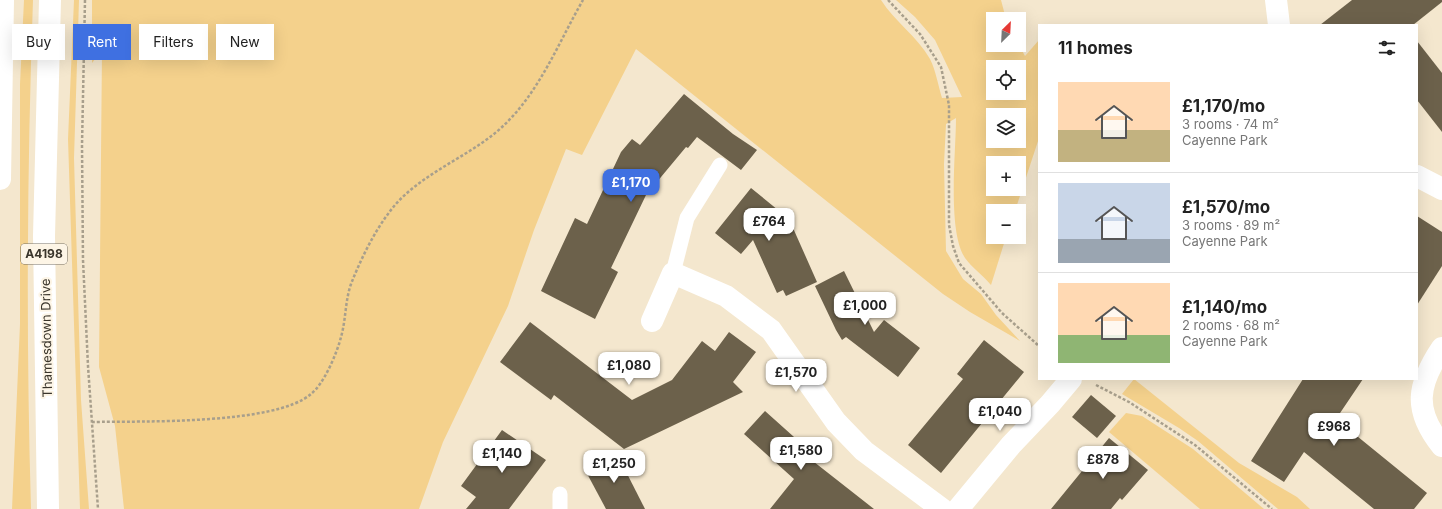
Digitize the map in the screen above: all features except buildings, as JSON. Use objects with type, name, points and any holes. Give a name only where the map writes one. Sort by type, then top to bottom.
[{"type":"street","points":[[0,179],[3,0]]},
{"type":"street","name":"Thamesdown Drive","points":[[48,509],[44,236],[50,0]]},
{"type":"street","points":[[1276,0],[1279,24]]},
{"type":"street","points":[[1418,177],[1442,189]]},
{"type":"street","points":[[652,321],[673,273],[726,296],[771,330],[836,422],[864,451],[942,509]]},
{"type":"street","points":[[1442,348],[1432,363],[1422,389],[1422,412],[1429,429],[1442,446]]},
{"type":"street","points":[[958,509],[1011,445],[1050,404],[1081,380]]},
{"type":"lane","points":[[673,273],[687,218],[720,165]]},
{"type":"path","points":[[85,0],[82,145],[83,260],[98,509]]},
{"type":"path","points":[[92,422],[216,419],[288,406],[312,394],[327,374],[341,338],[351,285],[368,249],[388,213],[420,182],[463,157],[494,133],[518,111],[540,80],[583,0]]},
{"type":"path","points":[[888,0],[920,34],[941,67],[949,105],[949,225],[953,246],[959,263],[1002,313],[1038,345]]},
{"type":"path","points":[[1081,380],[1128,402],[1195,445],[1272,509]]},
{"type":"shaded area","points":[[24,0],[33,0],[32,24],[23,24]]},
{"type":"shaded area","points":[[74,0],[79,0],[78,24],[73,24],[73,60],[77,60],[74,158],[81,400],[89,509],[80,509],[68,139]]},
{"type":"shaded area","points":[[92,0],[881,0],[919,43],[930,59],[942,98],[962,97],[935,40],[915,17],[896,0],[1001,0],[1004,12],[986,12],[986,52],[1023,52],[1025,56],[1038,41],[1038,141],[1026,178],[1026,156],[986,156],[986,196],[1020,196],[1017,204],[986,204],[986,244],[1004,244],[991,285],[968,262],[959,245],[954,211],[956,118],[946,124],[944,164],[946,251],[963,279],[981,294],[996,315],[1020,341],[970,312],[943,294],[636,49],[582,155],[566,149],[534,230],[508,306],[443,442],[419,509],[124,509],[115,426],[99,367],[102,60],[131,60],[131,24],[92,24]]},
{"type":"shaded area","points":[[21,60],[31,60],[28,254],[28,382],[31,509],[12,509],[20,324]]},
{"type":"shaded area","points":[[1133,380],[1135,380],[1239,463],[1297,497],[1310,509],[1278,509],[1198,441],[1122,394]]},
{"type":"shaded area","points":[[1126,413],[1142,416],[1193,449],[1264,509],[1200,509],[1109,432]]}]
